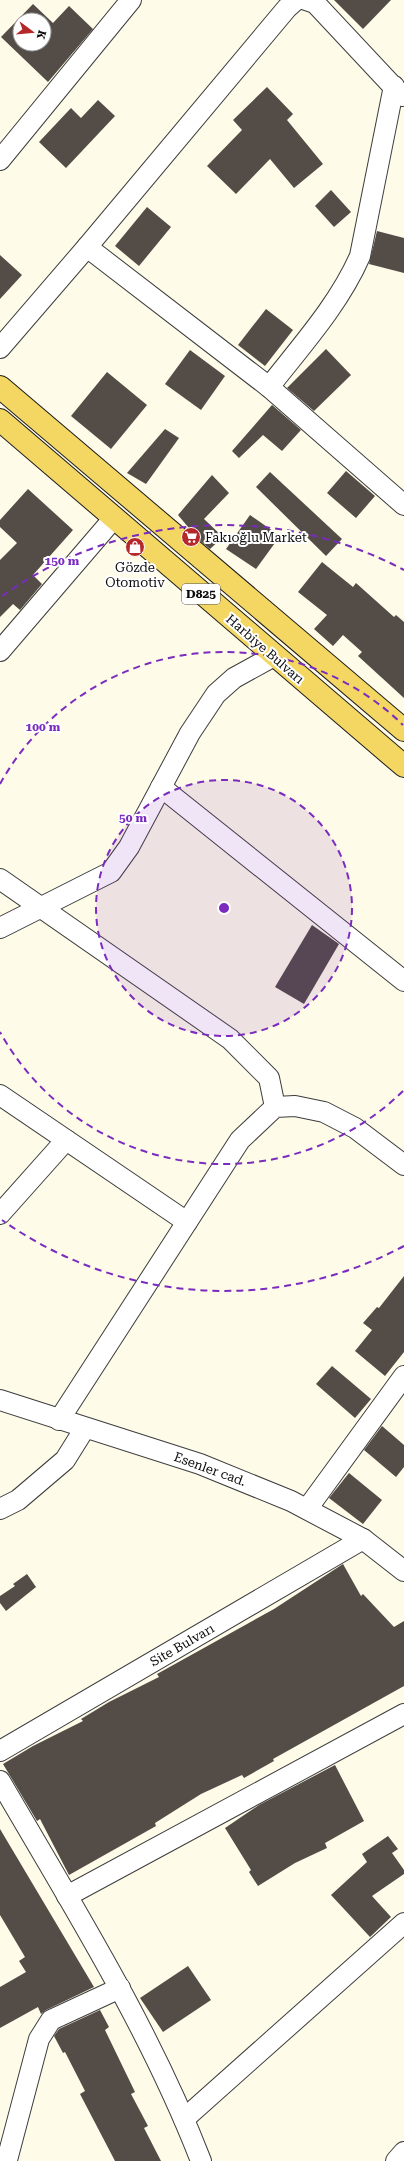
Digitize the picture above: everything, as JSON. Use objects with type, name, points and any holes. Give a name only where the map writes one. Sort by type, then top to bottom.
[{"type":"main road","name":"D825","points":[[0,387],[404,730]]},
{"type":"main road","name":"Harbiye Bulvarı","points":[[0,420],[404,766]]},
{"type":"street","points":[[0,160],[131,0]]},
{"type":"street","points":[[0,348],[87,247],[282,14],[296,0]]},
{"type":"street","points":[[269,387],[312,332],[350,279],[360,256],[399,92],[315,3],[306,0]]},
{"type":"street","points":[[87,247],[269,387],[404,505]]},
{"type":"street","points":[[0,651],[114,518]]},
{"type":"street","points":[[0,928],[111,872],[129,847],[190,733],[216,694],[234,678],[274,656]]},
{"type":"street","points":[[160,787],[404,981]]},
{"type":"street","points":[[0,879],[230,1039],[269,1078],[276,1107]]},
{"type":"street","points":[[0,1095],[187,1222]]},
{"type":"street","points":[[59,1420],[240,1140],[276,1107],[295,1106],[324,1112],[355,1128],[404,1165]]},
{"type":"street","points":[[0,1214],[66,1140]]},
{"type":"street","points":[[307,1509],[404,1376]]},
{"type":"street","name":"Esenler cad.","points":[[0,1400],[200,1464],[292,1501],[363,1539],[404,1571]]},
{"type":"street","points":[[0,1509],[18,1500],[65,1460],[85,1428]]},
{"type":"street","name":"Site Bulvarı","points":[[0,1751],[363,1539]]},
{"type":"street","points":[[67,1896],[404,1714]]},
{"type":"street","points":[[0,1781],[120,1988],[184,2119],[201,2161]]},
{"type":"street","points":[[184,2119],[404,1923]]},
{"type":"street","points":[[7,2160],[39,2039],[51,2020],[120,1988]]},
{"type":"street","points":[[396,2161],[404,2152]]},
{"type":"building","points":[[334,0],[391,0],[363,29]]},
{"type":"building","points":[[33,4],[41,12],[25,12]]},
{"type":"building","points":[[69,6],[93,29],[48,82],[17,52],[52,52],[52,22],[53,23]]},
{"type":"building","points":[[12,26],[12,48],[1,37]]},
{"type":"building","points":[[267,87],[293,114],[287,120],[323,164],[294,188],[270,159],[236,194],[207,166],[242,130],[233,120]]},
{"type":"building","points":[[98,100],[115,116],[66,168],[39,142],[71,108],[81,118]]},
{"type":"building","points":[[331,190],[351,212],[334,227],[315,206]]},
{"type":"building","points":[[147,207],[171,227],[139,266],[115,246]]},
{"type":"building","points":[[377,231],[404,238],[404,273],[369,264]]},
{"type":"building","points":[[0,255],[22,275],[0,299]]},
{"type":"building","points":[[266,309],[293,330],[265,366],[238,345]]},
{"type":"building","points":[[326,349],[351,375],[314,411],[287,388]]},
{"type":"building","points":[[190,350],[225,376],[201,410],[165,384]]},
{"type":"building","points":[[107,372],[147,405],[111,449],[71,416]]},
{"type":"building","points":[[272,405],[301,430],[282,451],[263,435],[239,458],[232,451]]},
{"type":"building","points":[[165,429],[179,438],[146,484],[127,473]]},
{"type":"building","points":[[346,471],[375,496],[356,518],[327,493]]},
{"type":"building","points":[[270,472],[342,539],[326,556],[256,487]]},
{"type":"building","points":[[212,475],[229,493],[204,519],[223,537],[210,549],[199,540],[178,515]]},
{"type":"building","points":[[28,489],[73,530],[33,575],[42,584],[20,610],[13,604],[0,617],[0,560],[17,543],[0,527],[0,520]]},
{"type":"building","points":[[250,515],[280,536],[256,569],[226,549]]},
{"type":"building","points":[[322,562],[353,587],[356,583],[394,617],[396,615],[404,622],[404,698],[358,656],[362,652],[343,635],[333,646],[314,629],[327,615],[298,592]]},
{"type":"building","points":[[312,925],[339,944],[304,1004],[275,987]]},
{"type":"building","points":[[404,1276],[404,1352],[385,1376],[355,1351],[372,1330],[363,1323],[377,1307],[379,1308]]},
{"type":"building","points":[[332,1366],[371,1399],[355,1418],[316,1384]]},
{"type":"building","points":[[382,1426],[404,1445],[404,1467],[396,1477],[364,1450]]},
{"type":"building","points":[[349,1473],[382,1500],[363,1524],[329,1498]]},
{"type":"building","points":[[343,1564],[361,1596],[363,1594],[394,1627],[404,1621],[404,1686],[273,1759],[274,1761],[244,1778],[242,1775],[201,1794],[155,1823],[156,1826],[69,1875],[40,1819],[37,1821],[3,1764],[33,1746],[83,1721],[81,1719],[109,1702],[159,1677],[157,1674],[274,1609]]},
{"type":"building","points":[[27,1574],[36,1587],[6,1611],[0,1603],[0,1596],[15,1586],[13,1584]]},
{"type":"building","points":[[335,1765],[364,1821],[325,1843],[327,1848],[295,1863],[258,1886],[249,1872],[251,1870],[225,1828],[259,1805]]},
{"type":"building","points":[[0,1829],[94,1987],[46,2010],[41,2014],[38,2007],[0,2028],[0,1987],[26,1972],[19,1961],[25,1957],[0,1915]]},
{"type":"building","points":[[388,1836],[398,1849],[392,1853],[404,1870],[404,1874],[372,1896],[391,1917],[370,1937],[331,1895],[367,1862],[362,1854]]},
{"type":"building","points":[[188,1966],[211,2000],[163,2032],[140,1998]]},
{"type":"building","points":[[100,2010],[109,2027],[105,2030],[135,2092],[131,2094],[148,2126],[144,2128],[161,2161],[115,2161],[80,2094],[85,2091],[65,2052],[63,2053],[54,2036],[59,2029]]},
{"type":"place","name":"Fakıoğlu Market","points":[[191,537]]},
{"type":"place","name":"Gözde Otomotiv","points":[[135,547]]}]
